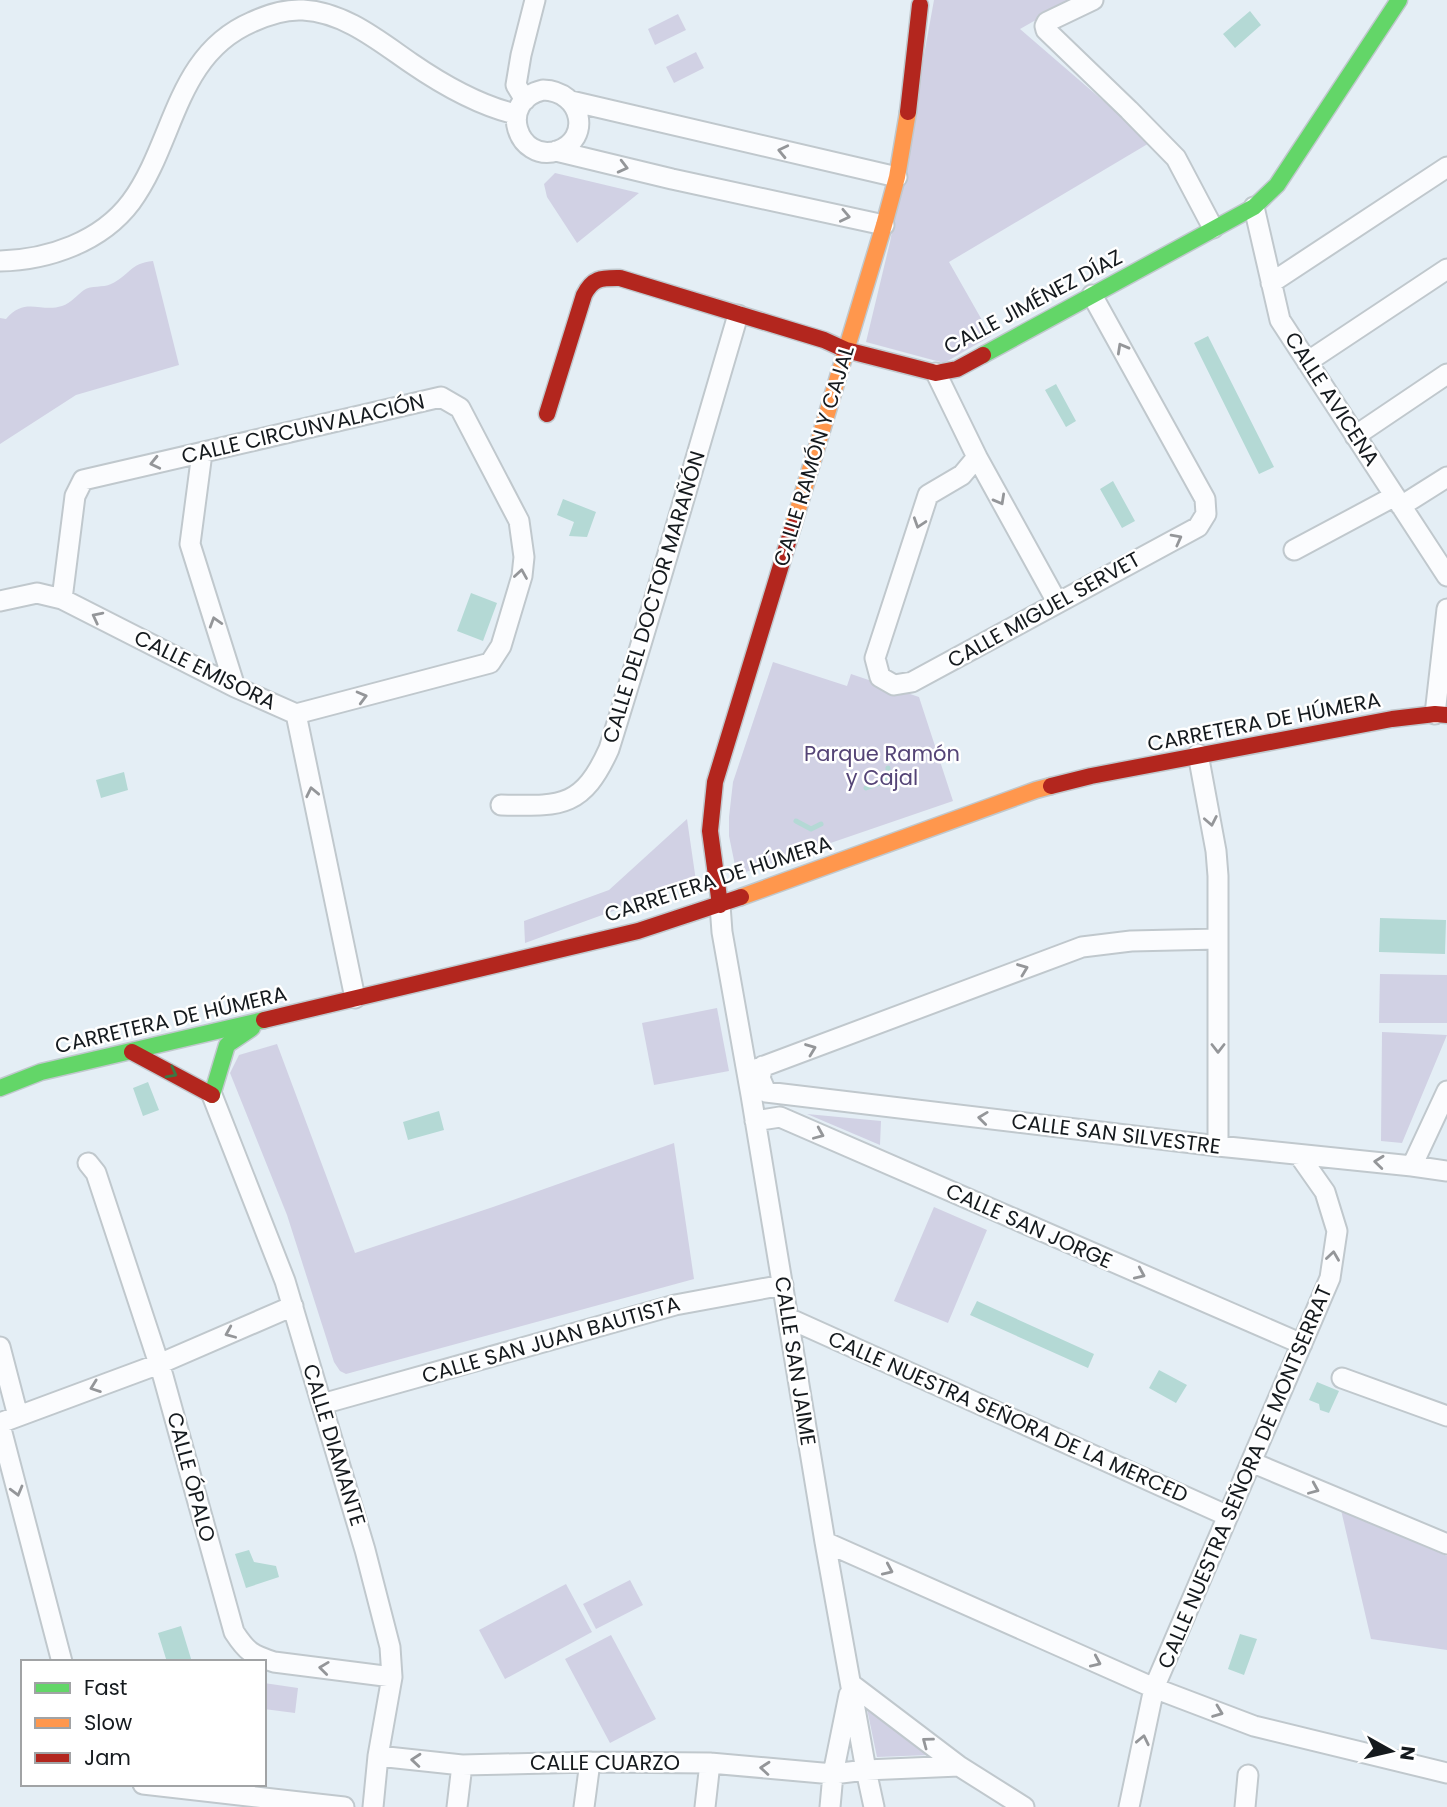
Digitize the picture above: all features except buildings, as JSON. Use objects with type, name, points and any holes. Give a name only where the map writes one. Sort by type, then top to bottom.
[{"type":"street","points":[[535,0],[516,86],[520,107],[517,128],[527,145],[536,150],[556,151],[884,225]]},
{"type":"street","points":[[1093,0],[1047,22],[1046,30],[1176,158],[1213,228]]},
{"type":"street","name":"CALLE JIMÉNEZ DÍAZ","points":[[547,414],[584,295],[589,284],[597,279],[620,278],[824,340],[846,350],[936,373],[957,369],[1254,207],[1276,185],[1399,0]]},
{"type":"street","name":"CALLE RAMÓN Y CAJAL","points":[[720,905],[710,831],[715,782],[897,177],[921,2]]},
{"type":"street","points":[[0,261],[37,258],[67,248],[91,237],[111,223],[130,203],[147,175],[187,82],[199,64],[227,36],[251,22],[279,13],[302,10],[326,14],[347,22],[376,38],[452,89],[491,107],[520,107],[539,91],[553,90],[563,94],[571,101],[579,119],[573,139],[556,151]]},
{"type":"street","points":[[571,101],[897,177]]},
{"type":"street","points":[[1271,283],[1447,167]]},
{"type":"street","name":"CALLE AVICENA","points":[[1254,207],[1280,320],[1447,576]]},
{"type":"street","points":[[1307,362],[1447,268]]},
{"type":"street","name":"CALLE MIGUEL SERVET","points":[[977,457],[962,475],[928,495],[875,658],[880,677],[894,685],[912,682],[1198,527],[1206,514],[1205,499],[1092,295]]},
{"type":"street","name":"CALLE DEL DOCTOR MARAÑÓN","points":[[501,805],[545,806],[570,800],[584,789],[600,769],[609,749],[650,618],[738,315]]},
{"type":"street","points":[[936,373],[977,457],[1057,602]]},
{"type":"street","points":[[1355,436],[1447,374]]},
{"type":"street","name":"CALLE CIRCUNVALACIÓN","points":[[62,599],[75,496],[83,480],[441,397],[460,408],[519,521],[524,556],[522,576],[501,646],[491,663],[296,714]]},
{"type":"street","points":[[202,453],[190,544],[235,687]]},
{"type":"street","points":[[1294,550],[1447,477]]},
{"type":"street","name":"CALLE EMISORA","points":[[0,601],[37,593],[62,599],[235,687],[296,714],[355,998]]},
{"type":"street","points":[[1441,714],[1447,609]]},
{"type":"street","name":"CARRETERA DE HÚMERA","points":[[0,1088],[41,1072],[132,1052],[194,1052],[268,1019],[638,932],[720,905],[1035,790],[1198,754],[1392,719],[1441,714]]},
{"type":"street","points":[[1198,754],[1219,876],[1218,1146]]},
{"type":"street","name":"CALLE SAN JAIME","points":[[720,905],[722,932],[755,1069],[767,1094],[755,1121],[825,1542],[874,1807]]},
{"type":"street","points":[[755,1069],[1082,947],[1131,941],[1218,939]]},
{"type":"street","points":[[212,1095],[227,1045],[268,1019]]},
{"type":"street","points":[[132,1052],[212,1095]]},
{"type":"street","points":[[194,1052],[212,1095]]},
{"type":"street","points":[[1412,1166],[1447,1091]]},
{"type":"street","points":[[755,1121],[780,1117],[779,1106],[767,1094]]},
{"type":"street","name":"CALLE SAN SILVESTRE","points":[[767,1094],[1447,1171]]},
{"type":"street","name":"CALLE DIAMANTE","points":[[212,1095],[285,1280],[369,1563],[390,1647],[392,1677],[378,1756],[373,1807]]},
{"type":"street","name":"CALLE SAN JORGE","points":[[780,1117],[1302,1344]]},
{"type":"street","name":"CALLE NUESTRA SEÑORA DE MONTSERRAT","points":[[1129,1807],[1154,1688],[1330,1279],[1337,1231],[1325,1192],[1298,1155]]},
{"type":"street","name":"CALLE ÓPALO","points":[[88,1163],[96,1173],[159,1364],[234,1632],[244,1647],[255,1656],[274,1662],[392,1677]]},
{"type":"street","name":"CALLE SAN JUAN BAUTISTA","points":[[322,1404],[675,1305],[783,1285]]},
{"type":"street","points":[[6,1421],[159,1364],[293,1306]]},
{"type":"street","name":"CALLE NUESTRA SEÑORA DE LA MERCED","points":[[788,1318],[1228,1516]]},
{"type":"street","points":[[0,1347],[6,1421],[62,1660]]},
{"type":"street","points":[[1342,1378],[1447,1416]]},
{"type":"street","points":[[1251,1462],[1447,1544]]},
{"type":"street","points":[[825,1542],[1154,1688],[1254,1726],[1447,1773]]},
{"type":"street","points":[[830,1807],[833,1774],[851,1684],[959,1766],[1024,1807]]},
{"type":"street","name":"CALLE CUARZO","points":[[378,1756],[462,1765],[709,1763],[833,1774]]},
{"type":"street","points":[[584,1807],[590,1762]]},
{"type":"street","points":[[705,1807],[709,1763]]},
{"type":"street","points":[[457,1807],[462,1765]]},
{"type":"street","points":[[833,1774],[959,1766]]},
{"type":"street","points":[[1245,1807],[1248,1775]]},
{"type":"street","points":[[160,1786],[344,1807]]},
{"type":"green space","points":[[934,0],[1071,0],[1020,29],[1151,142],[949,262],[991,336],[944,363],[866,342],[890,242]]},
{"type":"green space","points":[[678,14],[686,30],[655,45],[648,29]]},
{"type":"green space","points":[[696,52],[704,68],[674,83],[666,67]]},
{"type":"green space","points":[[555,173],[639,193],[577,243],[547,197],[544,184]]},
{"type":"green space","points":[[153,261],[179,365],[76,395],[0,444],[0,318],[6,319],[20,308],[62,306],[87,288],[111,284],[139,264]]},
{"type":"green space","name":"Parque Ramón y Cajal","points":[[773,662],[847,686],[851,674],[919,697],[953,801],[737,875],[729,836],[733,782]]},
{"type":"green space","points":[[687,819],[696,881],[525,943],[524,921],[609,890]]},
{"type":"green space","points":[[1380,974],[1447,975],[1447,1023],[1379,1023]]},
{"type":"green space","points":[[717,1008],[729,1071],[654,1085],[642,1023]]},
{"type":"green space","points":[[1382,1032],[1447,1035],[1402,1143],[1381,1141]]},
{"type":"green space","points":[[277,1044],[355,1253],[674,1143],[694,1279],[346,1374],[340,1371],[334,1362],[287,1215],[230,1073],[239,1055]]},
{"type":"green space","points":[[807,1114],[881,1121],[880,1145]]},
{"type":"green space","points":[[934,1207],[987,1230],[948,1323],[894,1301]]},
{"type":"green space","points":[[1341,1510],[1447,1556],[1447,1650],[1371,1639]]},
{"type":"green space","points":[[630,1580],[643,1605],[596,1629],[583,1604]]},
{"type":"green space","points":[[566,1584],[592,1632],[505,1679],[479,1630]]},
{"type":"green space","points":[[611,1635],[656,1719],[610,1743],[565,1659]]},
{"type":"green space","points":[[266,1683],[298,1688],[295,1713],[266,1709]]},
{"type":"green space","points":[[866,1704],[929,1755],[877,1757]]},
{"type":"shaded area","points":[[1250,11],[1261,25],[1235,48],[1223,34]]},
{"type":"shaded area","points":[[1208,336],[1274,467],[1259,474],[1194,343]]},
{"type":"shaded area","points":[[1056,384],[1076,421],[1066,427],[1045,390]]},
{"type":"shaded area","points":[[1113,481],[1135,521],[1122,528],[1100,489]]},
{"type":"shaded area","points":[[563,499],[596,512],[587,537],[569,536],[574,522],[557,515]]},
{"type":"shaded area","points":[[471,593],[497,603],[483,641],[457,631]]},
{"type":"shaded area","points":[[124,772],[128,790],[101,798],[96,780]]},
{"type":"shaded area","points":[[1380,918],[1446,920],[1445,954],[1379,952]]},
{"type":"shaded area","points":[[148,1082],[159,1110],[143,1116],[133,1088]]},
{"type":"shaded area","points":[[439,1111],[444,1130],[408,1140],[403,1122]]},
{"type":"shaded area","points":[[977,1301],[1094,1354],[1088,1368],[970,1315]]},
{"type":"shaded area","points":[[1159,1370],[1187,1385],[1176,1403],[1149,1388]]},
{"type":"shaded area","points":[[1317,1382],[1339,1391],[1329,1413],[1320,1410],[1319,1404],[1309,1400]]},
{"type":"shaded area","points":[[249,1550],[254,1562],[276,1566],[279,1577],[246,1588],[235,1554]]},
{"type":"shaded area","points":[[181,1626],[191,1660],[166,1660],[158,1633]]},
{"type":"shaded area","points":[[1240,1634],[1257,1639],[1244,1675],[1228,1669]]},
{"type":"waterway","points":[[866,788],[888,780],[888,768]]},
{"type":"waterway","points":[[796,821],[811,829],[821,824]]},
{"type":"traffic: fast","points":[[983,355],[1254,207],[1277,185],[1399,0]]},
{"type":"traffic: fast","points":[[0,1088],[41,1072],[264,1020]]},
{"type":"traffic: fast","points":[[212,1095],[227,1045],[252,1028]]},
{"type":"traffic: slow","points":[[793,526],[884,225],[897,177],[908,112]]},
{"type":"traffic: slow","points":[[741,897],[1051,786]]},
{"type":"traffic: jam","points":[[908,112],[920,5]]},
{"type":"traffic: jam","points":[[547,414],[584,295],[591,285],[603,279],[620,278],[824,340],[846,350],[936,373],[957,369],[983,355]]},
{"type":"traffic: jam","points":[[720,905],[710,831],[715,782],[793,526]]},
{"type":"traffic: jam","points":[[1051,786],[1091,776],[1392,719],[1447,715]]},
{"type":"traffic: jam","points":[[264,1020],[638,931],[741,897]]},
{"type":"traffic: jam","points":[[132,1052],[212,1095]]}]
